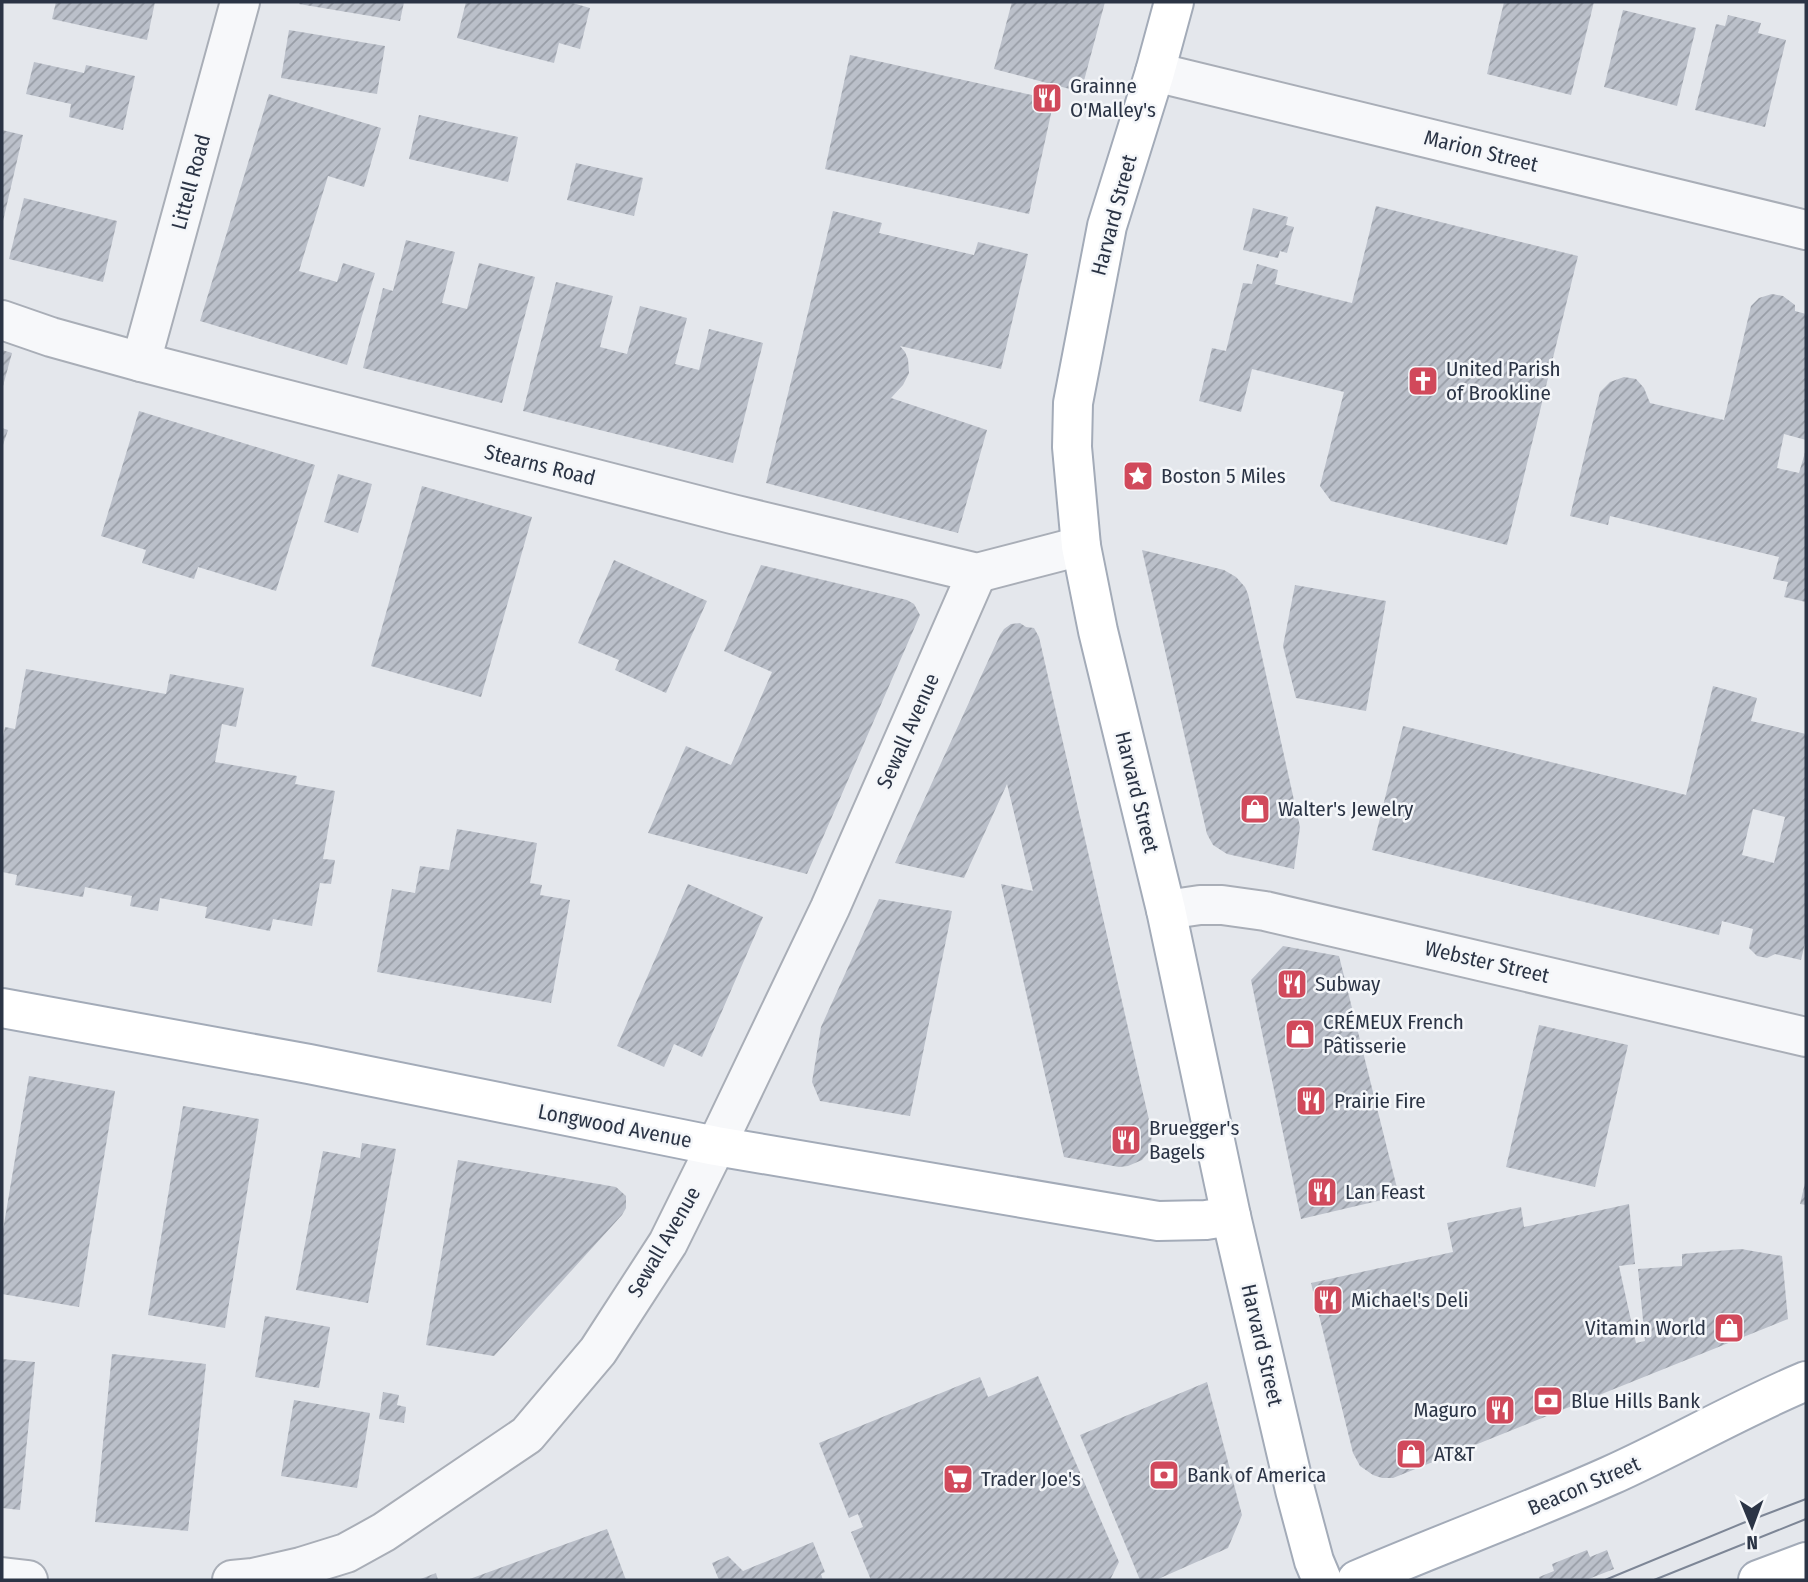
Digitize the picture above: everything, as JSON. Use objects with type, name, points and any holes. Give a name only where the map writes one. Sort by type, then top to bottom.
[{"type":"main road","name":"Harvard Street","points":[[1174,2],[1107,226],[1073,403],[1072,447],[1081,546],[1098,631],[1166,910],[1231,1216],[1295,1490],[1314,1561],[1322,1580]]},
{"type":"main road","name":"Longwood Avenue","points":[[2,1008],[309,1064],[716,1146],[1158,1221],[1206,1220],[1231,1216]]},
{"type":"main road","name":"Beacon Street","points":[[1357,1580],[1607,1477],[1806,1381]]},
{"type":"main road","points":[[1758,1580],[1806,1562]]},
{"type":"street","name":"Littell Road","points":[[141,362],[240,2]]},
{"type":"street","name":"Marion Street","points":[[1155,72],[1806,230]]},
{"type":"street","name":"Stearns Road","points":[[2,320],[51,337],[141,362],[705,507],[977,573],[1081,546]]},
{"type":"street","name":"Sewall Avenue","points":[[232,1580],[301,1567],[346,1553],[384,1532],[527,1435],[589,1362],[668,1243],[716,1146],[830,908],[977,573]]},
{"type":"street","name":"Webster Street","points":[[1166,910],[1222,905],[1265,911],[1806,1037]]},
{"type":"street","points":[[2,1577],[28,1580]]},
{"type":"building","points":[[56,2],[155,2],[147,40],[52,19]]},
{"type":"building","points":[[404,2],[400,21],[299,4]]},
{"type":"building","points":[[466,2],[569,2],[590,8],[580,49],[559,43],[554,63],[457,38]]},
{"type":"building","points":[[1012,2],[1105,2],[1081,92],[994,69]]},
{"type":"building","points":[[1504,2],[1594,2],[1571,95],[1487,74]]},
{"type":"building","points":[[1623,10],[1696,28],[1677,106],[1604,87]]},
{"type":"building","points":[[1728,15],[1761,23],[1758,33],[1786,40],[1765,127],[1695,110],[1716,24],[1725,26]]},
{"type":"building","points":[[289,30],[385,46],[377,94],[281,78]]},
{"type":"building","points":[[850,55],[1054,100],[1029,214],[825,169]]},
{"type":"building","points":[[34,62],[84,73],[86,65],[135,76],[123,130],[69,117],[71,104],[26,94]]},
{"type":"building","points":[[269,94],[381,128],[364,187],[328,176],[299,271],[337,282],[343,263],[375,273],[347,365],[200,321]]},
{"type":"building","points":[[419,115],[518,137],[508,182],[409,159]]},
{"type":"building","points":[[2,130],[23,135],[3,221],[2,221]]},
{"type":"building","points":[[576,163],[643,178],[634,216],[567,200]]},
{"type":"building","points":[[24,198],[117,221],[103,282],[9,259]]},
{"type":"building","name":"United Parish of Brookline","points":[[1376,206],[1578,256],[1507,545],[1331,501],[1320,486],[1344,392],[1252,369],[1241,412],[1199,401],[1212,348],[1226,351],[1243,283],[1252,284],[1257,264],[1278,270],[1275,284],[1352,303]]},
{"type":"building","points":[[1253,208],[1288,217],[1286,225],[1294,227],[1287,253],[1280,251],[1278,258],[1243,250]]},
{"type":"building","points":[[833,211],[882,223],[879,233],[974,255],[978,242],[1028,254],[1001,369],[900,346],[908,359],[909,373],[903,385],[891,398],[987,430],[958,533],[766,483]]},
{"type":"building","points":[[406,240],[455,252],[442,303],[467,309],[479,263],[535,277],[502,403],[363,368],[383,288],[393,291]]},
{"type":"building","points":[[556,282],[613,296],[600,347],[627,354],[640,306],[687,318],[675,364],[699,370],[709,329],[763,343],[733,463],[523,411]]},
{"type":"building","points":[[1772,294],[1783,296],[1795,305],[1795,311],[1806,314],[1806,440],[1784,434],[1777,468],[1799,473],[1806,449],[1806,602],[1784,597],[1788,582],[1773,579],[1779,557],[1610,516],[1608,525],[1570,516],[1600,392],[1610,382],[1624,377],[1636,379],[1644,388],[1650,403],[1724,420],[1751,306],[1759,298]]},
{"type":"building","points":[[2,350],[12,353],[3,386],[2,386]]},
{"type":"building","points":[[139,411],[315,465],[276,591],[198,567],[194,579],[142,563],[146,550],[101,536]]},
{"type":"building","points":[[2,428],[8,430],[2,448]]},
{"type":"building","points":[[338,474],[372,484],[358,533],[324,522]]},
{"type":"building","points":[[422,486],[532,517],[481,697],[371,666]]},
{"type":"building","points":[[1142,550],[1224,570],[1236,577],[1245,587],[1300,827],[1294,869],[1227,854],[1213,845],[1207,834]]},
{"type":"building","points":[[614,560],[707,601],[666,693],[615,670],[619,660],[578,643]]},
{"type":"building","points":[[761,565],[907,600],[914,604],[920,615],[807,874],[648,833],[686,746],[731,765],[772,672],[724,651]]},
{"type":"building","points":[[1295,585],[1386,601],[1366,711],[1296,698],[1283,646]]},
{"type":"building","points":[[1020,623],[1034,628],[1039,637],[1152,1133],[1148,1153],[1142,1160],[1128,1166],[1119,1167],[1064,1157],[1001,884],[1033,891],[1007,784],[964,878],[895,863],[1000,635],[1011,624]]},
{"type":"building","points":[[26,669],[166,694],[170,674],[244,688],[236,727],[222,724],[215,762],[297,776],[295,784],[335,791],[323,859],[335,860],[331,884],[320,883],[312,926],[273,919],[270,931],[205,918],[207,907],[160,898],[158,911],[130,906],[132,896],[85,887],[83,897],[15,885],[17,875],[2,872],[2,742],[5,727],[15,729]]},
{"type":"building","points":[[1713,686],[1757,698],[1751,721],[1806,734],[1806,939],[1801,960],[1775,954],[1767,958],[1757,956],[1749,948],[1753,929],[1722,921],[1719,935],[1372,850],[1403,726],[1686,795]],"holes":[[[1753,809],[1785,817],[1774,863],[1742,855]]]},
{"type":"building","points":[[457,829],[537,843],[530,883],[542,885],[540,895],[570,900],[551,1003],[377,972],[392,889],[415,893],[420,866],[449,870]]},
{"type":"building","points":[[688,884],[763,917],[702,1057],[674,1044],[664,1067],[617,1046]]},
{"type":"building","points":[[879,899],[952,911],[910,1116],[820,1101],[812,1082],[821,1027]]},
{"type":"building","points":[[1283,946],[1339,956],[1399,1196],[1301,1219],[1251,980]]},
{"type":"building","points":[[1539,1025],[1628,1045],[1595,1187],[1506,1167]]},
{"type":"building","points":[[29,1076],[115,1091],[79,1307],[2,1294],[2,1236]]},
{"type":"building","points":[[183,1106],[259,1119],[225,1328],[148,1315]]},
{"type":"building","points":[[362,1143],[396,1149],[368,1303],[296,1290],[323,1151],[360,1158]]},
{"type":"building","points":[[458,1160],[616,1187],[626,1196],[626,1208],[622,1215],[494,1356],[426,1345]]},
{"type":"building","points":[[1806,1183],[1806,1205],[1800,1204]]},
{"type":"building","points":[[1629,1204],[1635,1264],[1619,1266],[1636,1343],[1645,1341],[1638,1269],[1682,1266],[1682,1254],[1741,1249],[1782,1256],[1788,1319],[1393,1478],[1373,1475],[1360,1466],[1353,1453],[1311,1283],[1453,1252],[1447,1223],[1521,1207],[1524,1227]]},
{"type":"building","points":[[265,1316],[330,1327],[319,1388],[255,1377]]},
{"type":"building","points":[[112,1354],[206,1364],[188,1531],[95,1522]]},
{"type":"building","points":[[2,1359],[35,1362],[20,1510],[2,1508]]},
{"type":"building","name":"Trader Joe's","points":[[1038,1376],[1119,1562],[1110,1580],[871,1580],[851,1532],[863,1527],[858,1514],[849,1518],[819,1443],[980,1377],[988,1397]]},
{"type":"building","name":"Bank of America","points":[[1207,1382],[1242,1515],[1228,1548],[1156,1580],[1140,1580],[1080,1435]]},
{"type":"building","points":[[383,1392],[399,1395],[397,1405],[406,1407],[404,1423],[379,1419]]},
{"type":"building","points":[[294,1400],[370,1413],[357,1488],[281,1476]]},
{"type":"building","points":[[607,1529],[626,1580],[467,1580]]},
{"type":"building","points":[[813,1542],[825,1572],[821,1574],[823,1580],[719,1580],[712,1563],[728,1556],[743,1571]]},
{"type":"building","points":[[1587,1550],[1590,1557],[1607,1550],[1614,1569],[1586,1580],[1540,1580],[1539,1577],[1554,1571],[1552,1564]]},
{"type":"building","points":[[436,1573],[438,1580],[418,1580]]},
{"type":"tram line","points":[[1605,1580],[1806,1499]]},
{"type":"tram line","points":[[1654,1580],[1806,1519]]},
{"type":"place","name":"Grainne O'Malley's","points":[[1047,98]]},
{"type":"place","name":"United Parish of Brookline","points":[[1423,381]]},
{"type":"place","name":"Boston 5 Miles","points":[[1138,476]]},
{"type":"place","name":"Walter's Jewelry","points":[[1255,809]]},
{"type":"place","name":"Subway","points":[[1292,984]]},
{"type":"place","name":"CRÉMEUX French Pâtisserie","points":[[1300,1034]]},
{"type":"place","name":"Prairie Fire","points":[[1311,1101]]},
{"type":"place","name":"Bruegger's Bagels","points":[[1126,1140]]},
{"type":"place","name":"Lan Feast","points":[[1322,1192]]},
{"type":"place","name":"Michael's Deli","points":[[1328,1300]]},
{"type":"place","name":"Vitamin World","points":[[1729,1328]]},
{"type":"place","name":"Blue Hills Bank","points":[[1548,1401]]},
{"type":"place","name":"Maguro","points":[[1500,1410]]},
{"type":"place","name":"AT&T","points":[[1411,1454]]},
{"type":"place","name":"Bank of America","points":[[1164,1475]]},
{"type":"place","name":"Trader Joe's","points":[[958,1479]]}]
